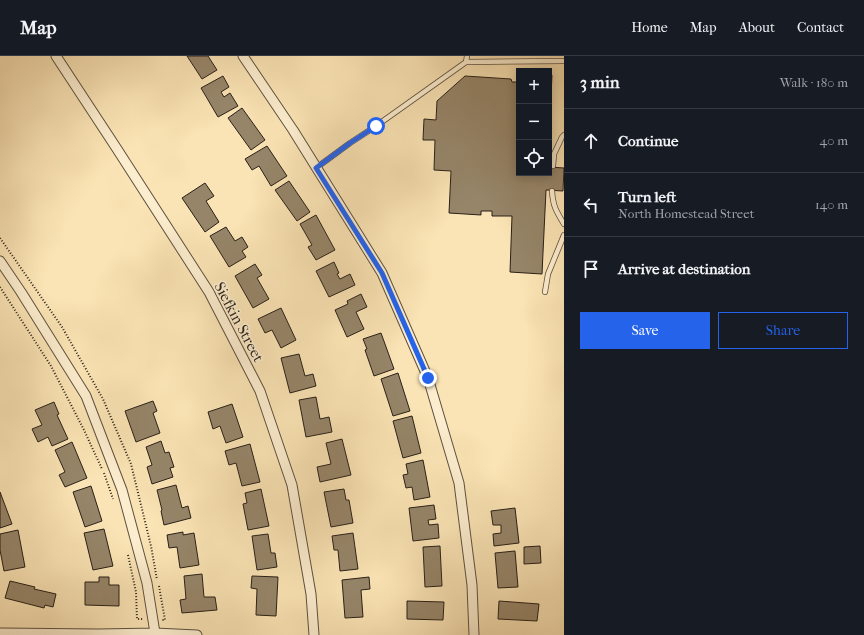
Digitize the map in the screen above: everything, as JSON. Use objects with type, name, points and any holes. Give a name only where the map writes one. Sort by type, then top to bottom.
[{"type":"street","name":"Siefkin Street","points":[[56,56],[209,292],[260,391],[292,485],[311,594],[314,635]]},
{"type":"street","points":[[243,56],[382,273],[428,378],[459,483],[472,585],[474,635]]},
{"type":"street","points":[[0,261],[86,396],[122,490],[147,583],[155,633]]},
{"type":"street","points":[[0,633],[155,633],[197,635]]},
{"type":"lane","points":[[466,62],[467,56]]},
{"type":"lane","points":[[316,168],[466,62],[564,61]]},
{"type":"lane","points":[[553,166],[554,154],[564,135]]},
{"type":"lane","points":[[552,191],[556,211],[564,224]]},
{"type":"lane","points":[[545,292],[548,274],[564,235]]},
{"type":"path","points":[[0,287],[51,366],[102,468],[114,503]]},
{"type":"path","points":[[128,554],[136,592],[137,619]]},
{"type":"building","points":[[187,56],[208,56],[217,70],[202,79]]},
{"type":"building","points":[[223,76],[229,87],[221,92],[224,97],[230,93],[238,106],[218,117],[201,88]]},
{"type":"building","points":[[465,76],[511,79],[512,82],[516,82],[516,176],[552,176],[552,167],[564,168],[563,191],[546,190],[542,274],[510,272],[512,216],[492,216],[492,211],[481,211],[481,215],[449,213],[451,171],[434,170],[435,140],[423,140],[424,119],[436,120],[437,101]]},
{"type":"building","points":[[242,108],[265,140],[251,150],[228,118]]},
{"type":"building","points":[[267,146],[287,176],[271,186],[259,166],[252,170],[245,159]]},
{"type":"building","points":[[289,181],[310,212],[297,221],[275,190]]},
{"type":"building","points":[[205,183],[214,196],[206,201],[219,222],[205,232],[182,198]]},
{"type":"building","points":[[316,215],[335,250],[316,260],[308,247],[312,245],[300,224]]},
{"type":"building","points":[[226,227],[235,241],[242,237],[248,247],[242,251],[246,257],[229,267],[210,236]]},
{"type":"building","points":[[334,262],[340,279],[350,274],[355,285],[329,297],[316,271]]},
{"type":"building","points":[[255,264],[262,275],[257,278],[269,299],[253,308],[235,276]]},
{"type":"building","points":[[361,294],[367,307],[356,312],[364,329],[347,337],[335,310],[348,304],[347,301]]},
{"type":"building","points":[[281,308],[296,340],[281,348],[272,330],[265,333],[258,319]]},
{"type":"building","points":[[381,333],[394,369],[374,376],[365,350],[367,349],[363,339]]},
{"type":"building","points":[[299,354],[305,376],[313,374],[316,386],[290,393],[281,358]]},
{"type":"building","points":[[398,373],[410,411],[393,416],[381,379]]},
{"type":"building","points":[[316,397],[320,419],[329,417],[332,432],[306,437],[299,400]]},
{"type":"building","points":[[153,401],[157,411],[153,413],[160,433],[136,442],[125,411]]},
{"type":"building","points":[[54,402],[59,414],[57,415],[68,439],[52,446],[48,437],[38,442],[32,429],[42,425],[35,410]]},
{"type":"building","points":[[232,404],[243,437],[226,443],[220,426],[213,429],[208,412]]},
{"type":"building","points":[[412,416],[421,453],[403,458],[393,421]]},
{"type":"building","points":[[342,439],[351,475],[320,482],[317,467],[331,464],[326,443]]},
{"type":"building","points":[[161,441],[165,453],[169,452],[174,467],[170,468],[173,477],[152,484],[147,467],[152,465],[146,447]]},
{"type":"building","points":[[72,442],[87,478],[65,487],[59,475],[65,472],[55,450]]},
{"type":"building","points":[[250,444],[260,482],[242,486],[236,463],[229,465],[225,451]]},
{"type":"building","points":[[423,460],[430,497],[414,500],[412,487],[406,488],[403,475],[408,474],[406,464]]},
{"type":"building","points":[[176,485],[182,508],[188,506],[191,518],[164,525],[157,490]]},
{"type":"building","points":[[91,486],[102,521],[85,527],[73,492]]},
{"type":"building","points":[[261,489],[269,526],[248,530],[243,504],[247,503],[245,493]]},
{"type":"building","points":[[344,489],[346,500],[349,500],[353,523],[331,527],[324,492]]},
{"type":"building","points":[[0,492],[12,524],[0,528]]},
{"type":"building","points":[[434,505],[436,519],[428,520],[429,525],[438,524],[439,538],[413,541],[409,508]]},
{"type":"building","points":[[515,508],[519,543],[494,546],[493,534],[501,533],[501,525],[493,525],[491,511]]},
{"type":"building","points":[[104,529],[113,566],[93,570],[84,533]]},
{"type":"building","points":[[18,530],[25,567],[4,571],[0,550],[0,534]]},
{"type":"building","points":[[183,532],[183,535],[194,533],[199,565],[180,568],[177,547],[169,548],[167,535]]},
{"type":"building","points":[[353,533],[358,569],[340,571],[338,550],[334,550],[332,536]]},
{"type":"building","points":[[268,534],[271,553],[275,553],[277,567],[257,570],[252,536]]},
{"type":"building","points":[[440,546],[442,586],[425,587],[423,547]]},
{"type":"building","points":[[540,546],[541,563],[524,564],[524,547]]},
{"type":"building","points":[[515,551],[518,587],[498,588],[495,553]]},
{"type":"building","points":[[202,574],[204,597],[215,597],[217,610],[182,613],[180,600],[186,599],[184,576]]},
{"type":"building","points":[[252,576],[278,577],[276,616],[256,615],[257,589],[251,588]]},
{"type":"building","points":[[99,577],[109,577],[109,585],[119,585],[119,606],[85,605],[85,582],[99,582]]},
{"type":"building","points":[[369,577],[370,589],[361,590],[363,617],[345,618],[342,580]]},
{"type":"building","points":[[10,581],[56,594],[53,607],[45,605],[44,608],[5,598]]},
{"type":"building","points":[[407,601],[444,602],[443,620],[407,619]]},
{"type":"building","points":[[499,601],[539,604],[537,621],[498,619]]},
{"type":"route","points":[[376,126],[316,168],[382,273],[428,378]]}]
